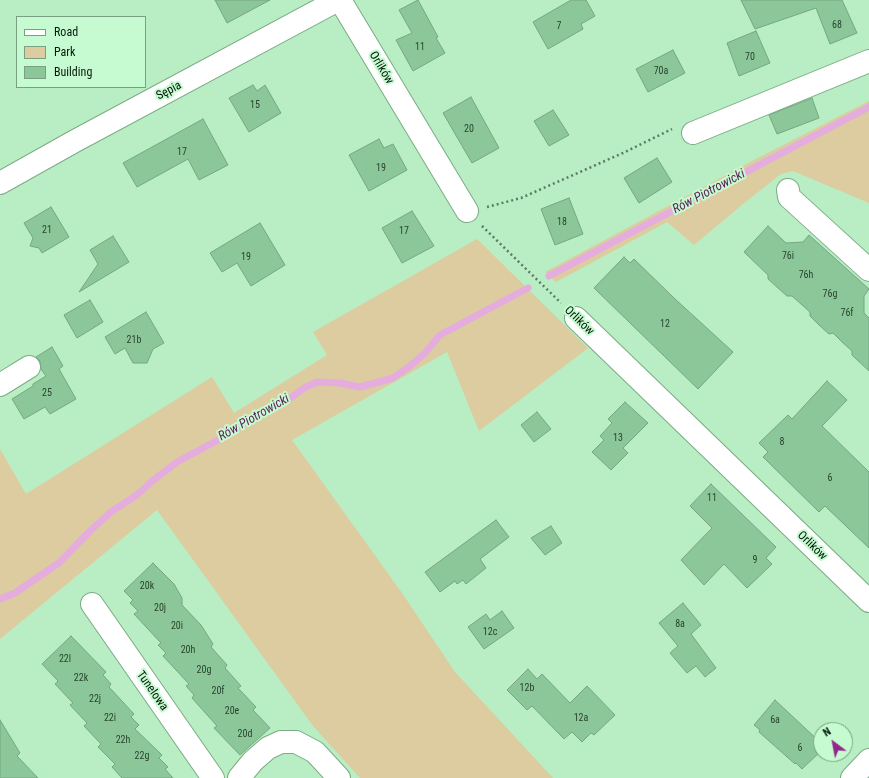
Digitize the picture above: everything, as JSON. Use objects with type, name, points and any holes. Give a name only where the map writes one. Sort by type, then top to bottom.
[{"type":"street","name":"Sępia","points":[[0,182],[339,0]]},
{"type":"street","name":"Orlików","points":[[339,0],[467,211]]},
{"type":"street","points":[[693,133],[869,61]]},
{"type":"street","points":[[788,190],[789,197],[869,270]]},
{"type":"street","name":"Orlików","points":[[576,318],[869,601]]},
{"type":"street","points":[[0,385],[29,367]]},
{"type":"street","name":"Tunelowa","points":[[92,604],[213,778]]},
{"type":"street","points":[[239,778],[252,761],[268,748],[281,742],[296,742],[315,752],[339,778]]},
{"type":"street","points":[[852,778],[869,760]]},
{"type":"path","name":"Orlików","points":[[467,211],[576,318]]},
{"type":"green space","points":[[869,101],[869,203],[793,171],[781,174],[694,245],[667,222],[556,282],[545,272],[754,160]]},
{"type":"green space","points":[[477,239],[588,348],[479,431],[447,352],[292,440],[402,593],[455,672],[553,778],[360,778],[313,726],[157,510],[0,639],[0,449],[26,494],[212,377],[234,413],[327,355],[313,332]]},
{"type":"building","points":[[215,0],[270,0],[227,23]]},
{"type":"building","points":[[418,0],[438,37],[436,38],[445,53],[413,71],[396,40],[412,33],[399,10]]},
{"type":"building","points":[[571,0],[586,0],[595,16],[581,24],[583,29],[548,49],[533,22]]},
{"type":"building","points":[[741,0],[842,0],[857,33],[830,44],[816,8],[755,29]]},
{"type":"building","points":[[756,31],[770,63],[739,76],[727,43]]},
{"type":"building","points":[[673,50],[685,73],[648,92],[636,69]]},
{"type":"building","points":[[253,85],[257,91],[265,85],[281,113],[249,132],[229,98]]},
{"type":"building","points":[[471,97],[499,148],[472,163],[443,113]]},
{"type":"building","points":[[812,98],[819,118],[777,134],[769,115]]},
{"type":"building","points":[[553,110],[569,135],[549,146],[534,121]]},
{"type":"building","points":[[203,119],[228,165],[199,180],[188,159],[137,187],[123,163]]},
{"type":"building","points":[[379,139],[384,148],[393,144],[407,170],[369,191],[349,155]]},
{"type":"building","points":[[657,158],[672,182],[639,203],[624,178]]},
{"type":"building","points":[[569,198],[583,234],[555,245],[541,209]]},
{"type":"building","points":[[51,207],[69,237],[42,253],[39,248],[30,246],[33,238],[24,223]]},
{"type":"building","points":[[412,211],[434,246],[402,263],[382,228]]},
{"type":"building","points":[[260,223],[285,265],[251,286],[237,263],[222,272],[210,253]]},
{"type":"building","points":[[768,226],[786,243],[803,242],[809,235],[869,289],[864,296],[864,313],[869,318],[869,371],[852,355],[852,351],[833,333],[829,334],[810,316],[810,312],[792,296],[787,296],[768,279],[768,275],[744,252]]},
{"type":"building","points":[[113,236],[129,262],[79,292],[98,264],[90,250]]},
{"type":"building","points":[[624,257],[630,263],[634,259],[733,352],[698,389],[594,288]]},
{"type":"building","points":[[90,300],[103,322],[77,338],[64,315]]},
{"type":"building","points":[[146,312],[164,343],[153,349],[147,363],[133,363],[125,348],[115,354],[105,337]]},
{"type":"building","points":[[52,347],[63,366],[59,369],[76,399],[50,414],[45,407],[24,419],[12,399],[46,376],[41,369],[40,361],[36,357]]},
{"type":"building","points":[[827,381],[847,400],[822,426],[869,472],[869,548],[825,506],[819,512],[763,457],[768,452],[759,443],[788,415],[792,419]]},
{"type":"building","points":[[625,402],[648,423],[623,448],[628,453],[611,470],[592,452],[604,440],[600,436],[612,423],[608,419]]},
{"type":"building","points":[[537,412],[551,429],[534,442],[521,425]]},
{"type":"building","points":[[711,484],[776,547],[766,558],[772,564],[747,588],[724,564],[704,585],[681,560],[712,528],[690,506]]},
{"type":"building","points":[[496,520],[509,537],[480,559],[486,568],[466,584],[463,580],[457,584],[455,581],[440,592],[425,572]]},
{"type":"building","points":[[551,526],[562,543],[545,555],[531,538]]},
{"type":"building","points":[[153,563],[174,584],[182,598],[182,605],[201,625],[213,644],[211,647],[227,665],[225,668],[241,686],[238,688],[256,707],[253,710],[270,728],[240,755],[214,728],[217,726],[192,698],[194,695],[186,686],[189,684],[163,656],[166,653],[158,645],[161,643],[134,614],[138,611],[130,603],[133,600],[124,591]]},
{"type":"building","points":[[683,603],[701,625],[691,634],[716,668],[705,677],[696,666],[687,673],[670,653],[678,646],[659,623]]},
{"type":"building","points":[[502,611],[514,628],[484,649],[468,627],[486,614],[490,620]]},
{"type":"building","points":[[71,636],[106,672],[103,675],[111,684],[109,687],[134,714],[131,717],[139,725],[135,729],[162,755],[159,758],[168,767],[165,769],[173,778],[122,778],[112,767],[115,764],[98,747],[101,744],[84,726],[87,723],[70,705],[73,703],[55,684],[58,681],[42,664]]},
{"type":"building","points":[[528,669],[537,679],[542,674],[570,703],[587,686],[615,715],[594,735],[591,733],[582,742],[572,732],[564,739],[532,706],[527,710],[507,690]]},
{"type":"building","points":[[775,700],[813,736],[813,759],[802,769],[759,732],[760,730],[754,725]]},
{"type":"building","points":[[0,720],[20,753],[17,756],[38,778],[0,778]]},
{"type":"waterway","name":"Rów Piotrowicki","points":[[549,276],[869,107]]},
{"type":"waterway","name":"Rów Piotrowicki","points":[[0,599],[15,593],[60,562],[112,511],[137,495],[177,462],[218,440],[248,421],[285,402],[304,388],[317,382],[340,383],[360,387],[393,378],[424,354],[440,335],[528,288]]}]
